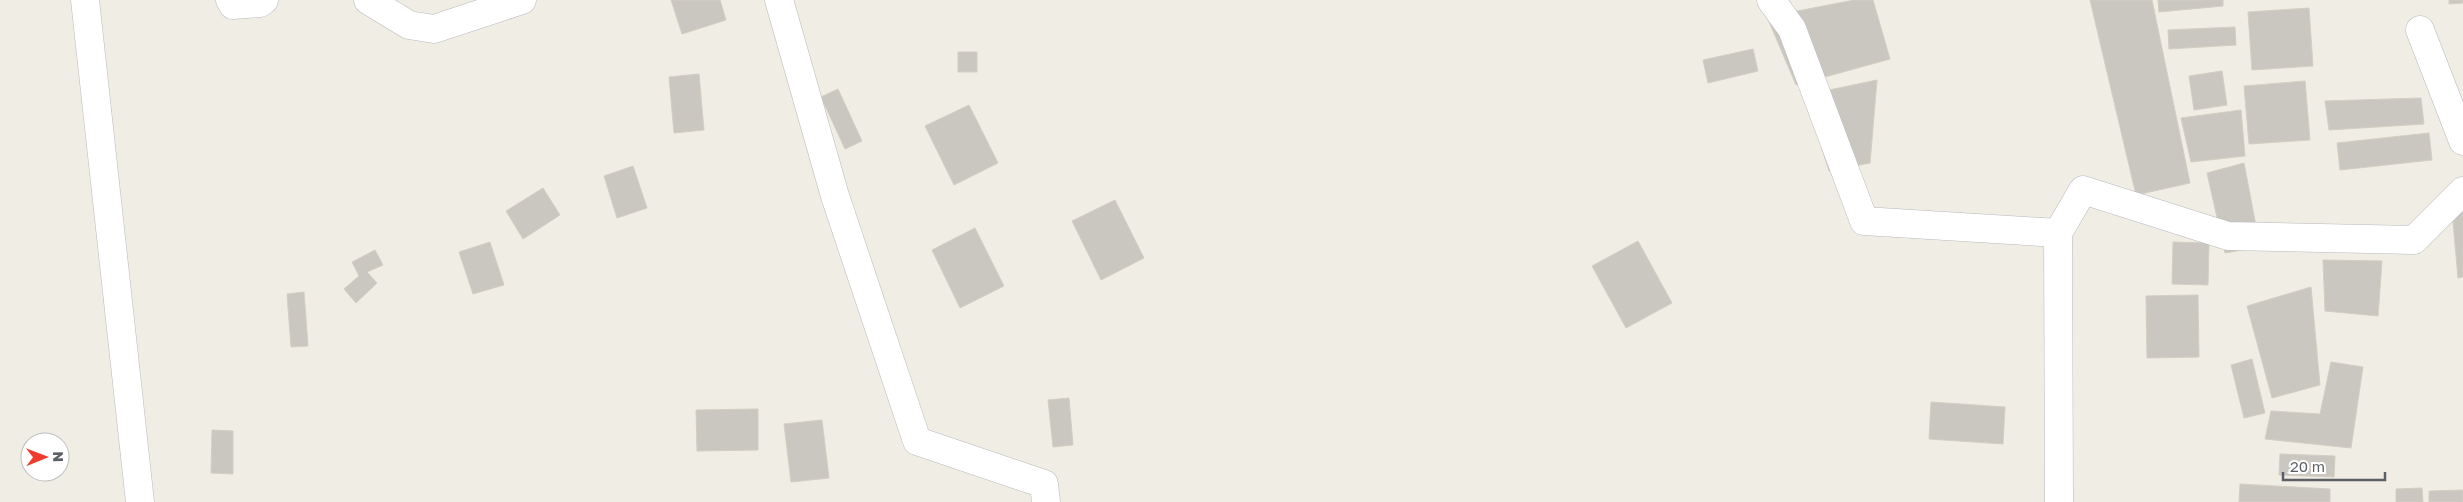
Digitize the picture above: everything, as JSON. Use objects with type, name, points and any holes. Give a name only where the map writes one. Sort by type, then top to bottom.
[{"type":"street","points":[[85,0],[140,502]]},
{"type":"street","points":[[230,0],[233,5],[260,3],[264,0]]},
{"type":"street","points":[[368,0],[409,24],[434,29],[522,0]]},
{"type":"street","points":[[779,0],[835,196],[917,441],[1044,484],[1046,502]]},
{"type":"street","points":[[1771,0],[1792,29],[1864,221],[2058,233]]},
{"type":"street","points":[[2420,30],[2463,141]]},
{"type":"street","points":[[2059,502],[2058,233],[2083,190],[2228,236],[2414,240],[2463,192]]},
{"type":"building","points":[[671,0],[720,0],[726,20],[682,34]]},
{"type":"building","points":[[1854,0],[1873,0],[1890,59],[1796,85],[1767,17]]},
{"type":"building","points":[[2090,0],[2152,0],[2190,183],[2136,195]]},
{"type":"building","points":[[2158,0],[2223,0],[2223,6],[2159,12]]},
{"type":"building","points":[[2449,0],[2463,0],[2463,3],[2449,4]]},
{"type":"building","points":[[2309,8],[2313,66],[2252,70],[2248,12]]},
{"type":"building","points":[[2235,27],[2236,45],[2169,49],[2168,30]]},
{"type":"building","points":[[1753,49],[1758,71],[1708,83],[1703,60]]},
{"type":"building","points":[[958,52],[977,52],[977,72],[958,72]]},
{"type":"building","points":[[2222,71],[2227,105],[2194,110],[2189,76]]},
{"type":"building","points":[[699,74],[704,130],[674,133],[669,77]]},
{"type":"building","points":[[1877,80],[1870,163],[1829,171],[1805,95]]},
{"type":"building","points":[[2305,81],[2310,140],[2249,144],[2244,86]]},
{"type":"building","points":[[838,89],[862,141],[845,149],[821,97]]},
{"type":"building","points":[[2421,98],[2424,124],[2329,130],[2325,101]]},
{"type":"building","points":[[969,105],[998,163],[954,185],[925,126]]},
{"type":"building","points":[[2241,110],[2245,156],[2191,162],[2181,118]]},
{"type":"building","points":[[2429,133],[2432,160],[2340,170],[2337,143]]},
{"type":"building","points":[[2244,163],[2260,247],[2225,253],[2207,173]]},
{"type":"building","points":[[633,166],[647,208],[617,218],[604,176]]},
{"type":"building","points":[[543,188],[560,215],[523,239],[506,211]]},
{"type":"building","points":[[1115,200],[1144,258],[1101,280],[1072,221]]},
{"type":"building","points":[[2463,208],[2463,277],[2458,278],[2452,211]]},
{"type":"building","points":[[975,228],[1004,286],[960,308],[932,250]]},
{"type":"building","points":[[1638,241],[1672,303],[1626,328],[1592,266]]},
{"type":"building","points":[[490,242],[504,285],[473,294],[459,252]]},
{"type":"building","points":[[2173,242],[2209,243],[2208,285],[2172,284]]},
{"type":"building","points":[[375,250],[383,265],[367,272],[377,283],[356,303],[344,289],[359,276],[352,262]]},
{"type":"building","points":[[2323,260],[2382,261],[2378,316],[2325,311]]},
{"type":"building","points":[[2311,287],[2320,385],[2272,398],[2247,306]]},
{"type":"building","points":[[304,292],[308,346],[291,347],[287,294]]},
{"type":"building","points":[[2198,295],[2199,357],[2147,358],[2146,296]]},
{"type":"building","points":[[2252,359],[2265,413],[2244,418],[2231,365]]},
{"type":"building","points":[[2331,362],[2363,367],[2351,448],[2265,439],[2271,411],[2320,414]]},
{"type":"building","points":[[1069,398],[1073,445],[1053,447],[1048,400]]},
{"type":"building","points":[[1931,402],[2005,407],[2003,444],[1929,439]]},
{"type":"building","points":[[758,409],[758,450],[697,451],[696,410]]},
{"type":"building","points":[[822,420],[829,478],[791,482],[784,424]]},
{"type":"building","points":[[212,430],[233,431],[233,474],[211,473]]},
{"type":"building","points":[[2280,454],[2335,456],[2334,477],[2279,475]]},
{"type":"building","points":[[2240,484],[2330,489],[2330,502],[2239,502]]},
{"type":"building","points":[[2422,488],[2423,502],[2396,502],[2396,489]]},
{"type":"building","points":[[2463,490],[2463,502],[2429,502],[2429,491]]}]
